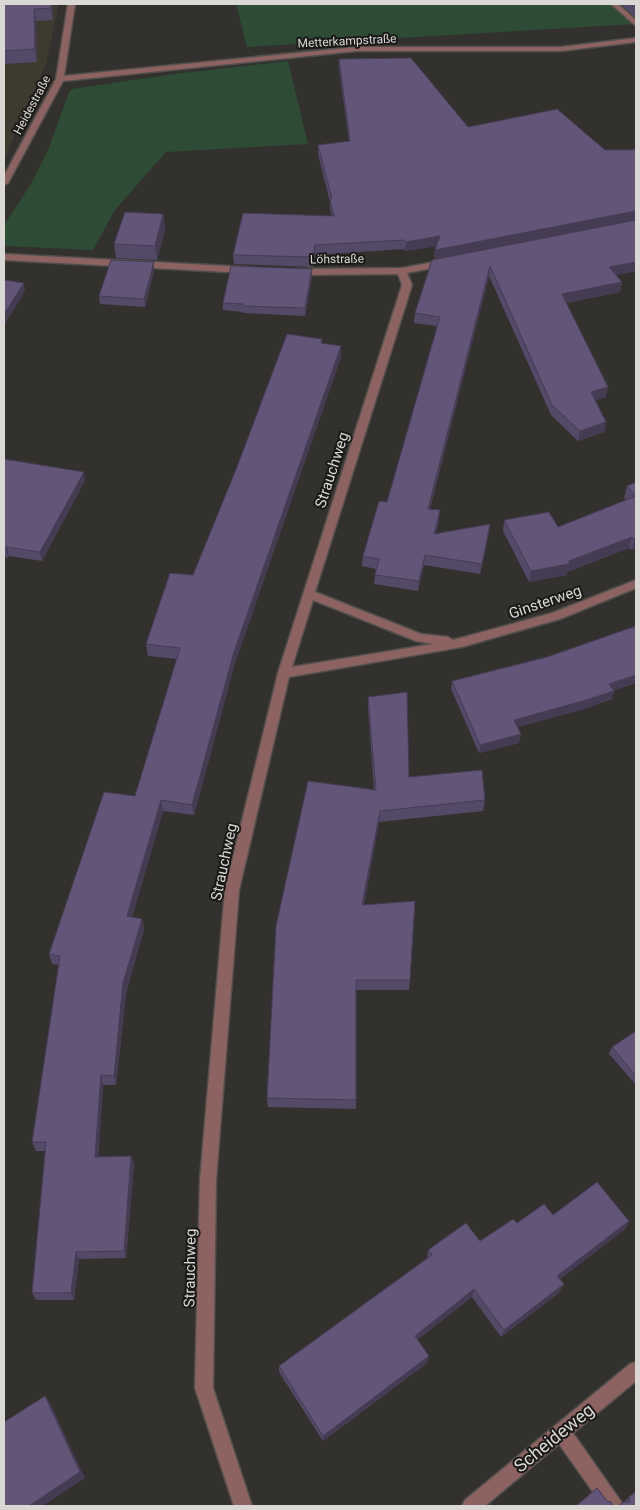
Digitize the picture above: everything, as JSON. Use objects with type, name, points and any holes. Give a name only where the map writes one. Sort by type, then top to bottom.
[{"type":"street","name":"Heidestraße","points":[[4,183],[60,79],[71,4]]},
{"type":"street","points":[[614,4],[636,24]]},
{"type":"street","name":"Metterkampstraße","points":[[60,79],[356,50],[562,49],[636,40]]},
{"type":"street","points":[[4,257],[255,271]]},
{"type":"street","name":"Löhstraße","points":[[284,272],[402,271],[451,261]]},
{"type":"street","name":"Strauchweg","points":[[243,1506],[204,1388],[208,1180],[232,890],[284,673],[407,285],[402,271]]},
{"type":"street","name":"Ginsterweg","points":[[284,673],[462,643],[556,616],[636,584]]},
{"type":"street","name":"Ginsterweg","points":[[310,594],[420,638],[462,643]]},
{"type":"street","name":"Scheideweg","points":[[471,1506],[636,1370]]},
{"type":"street","points":[[561,1432],[614,1506]]},
{"type":"shaded area","points":[[4,4],[58,4],[58,9],[46,64],[4,160]]},
{"type":"green space","points":[[236,4],[632,4],[636,7],[636,24],[247,47]]},
{"type":"green space","points":[[288,61],[308,144],[166,152],[115,210],[93,250],[4,246],[4,225],[31,184],[48,150],[69,92],[72,89],[174,74]]},
{"type":"building","points":[[4,4],[51,4],[51,8],[34,9],[35,49],[4,51]]},
{"type":"building","points":[[411,58],[468,127],[557,109],[605,150],[636,149],[636,211],[435,250],[440,236],[406,242],[404,240],[315,245],[313,257],[233,255],[243,213],[334,216],[330,199],[332,198],[318,145],[350,141],[339,59]]},
{"type":"building","points":[[125,212],[163,214],[155,246],[114,244]]},
{"type":"building","points":[[636,220],[636,262],[609,267],[622,282],[562,294],[608,387],[591,392],[606,422],[580,431],[552,405],[490,266],[428,509],[440,510],[434,534],[490,524],[482,564],[425,555],[419,581],[375,575],[379,559],[363,556],[379,501],[387,502],[440,317],[415,313],[432,260]]},
{"type":"building","points":[[111,260],[154,262],[144,299],[99,296]]},
{"type":"building","points":[[231,266],[312,269],[305,308],[243,306],[243,304],[223,303]]},
{"type":"building","points":[[4,280],[24,283],[4,314]]},
{"type":"building","points":[[287,334],[322,339],[321,343],[341,346],[234,652],[192,805],[161,800],[127,916],[142,919],[123,983],[114,1076],[101,1075],[95,1157],[131,1156],[124,1251],[76,1252],[71,1293],[32,1293],[46,1142],[32,1142],[60,956],[49,954],[104,792],[135,796],[180,648],[146,644],[170,573],[193,575],[237,467]]},
{"type":"building","points":[[4,459],[84,472],[40,552],[7,547],[4,549]]},
{"type":"building","points":[[636,482],[636,496],[627,486]]},
{"type":"building","points":[[636,496],[636,538],[632,537],[569,561],[569,564],[531,571],[504,520],[549,512],[558,527]]},
{"type":"building","points":[[636,626],[636,675],[609,684],[614,691],[514,720],[521,734],[480,745],[452,681],[547,657]]},
{"type":"building","points":[[407,692],[409,777],[482,770],[485,800],[380,811],[362,905],[415,901],[410,980],[356,980],[356,1100],[267,1098],[276,926],[308,781],[376,790],[368,697]]},
{"type":"building","points":[[636,1031],[636,1076],[612,1047]]},
{"type":"building","points":[[597,1182],[629,1221],[557,1276],[564,1284],[504,1330],[474,1289],[415,1336],[429,1356],[323,1436],[279,1366],[432,1255],[428,1250],[466,1223],[480,1241],[513,1219],[517,1223],[544,1204],[553,1215]]},
{"type":"building","points":[[45,1396],[80,1472],[29,1506],[4,1506],[4,1422]]},
{"type":"building","points":[[597,1488],[613,1506],[576,1506]]},
{"type":"building","points":[[636,1491],[636,1506],[618,1506],[623,1502],[630,1502],[629,1497]]}]
